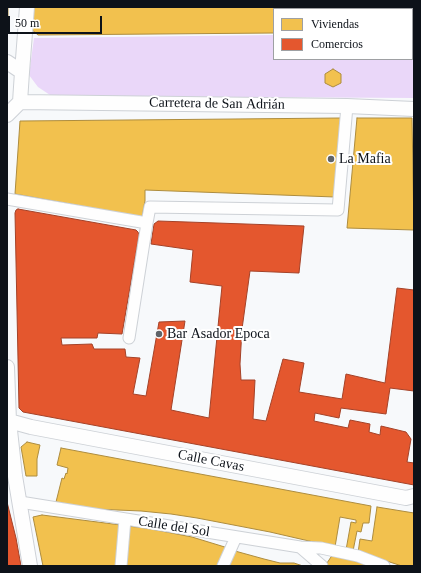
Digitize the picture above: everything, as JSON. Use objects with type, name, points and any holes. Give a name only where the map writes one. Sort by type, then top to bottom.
[{"type":"street","points":[[7,115],[20,102],[27,7]]},
{"type":"street","points":[[7,62],[22,72]]},
{"type":"street","name":"Carretera de San Adrián","points":[[20,102],[347,106],[414,109]]},
{"type":"street","points":[[130,338],[150,207],[338,210],[347,106]]},
{"type":"street","points":[[7,199],[147,223]]},
{"type":"street","points":[[7,367],[11,476],[20,502],[30,566]]},
{"type":"street","name":"Calle Cavas","points":[[8,422],[406,498],[413,497]]},
{"type":"street","name":"Calle del Sol","points":[[20,502],[300,547],[321,548],[358,556],[384,566]]},
{"type":"street","points":[[121,566],[125,519]]},
{"type":"street","points":[[223,566],[236,537]]},
{"type":"street","points":[[300,547],[322,566]]},
{"type":"shaded area","points":[[414,34],[414,98],[50,95],[38,87],[29,75],[34,38],[273,35],[273,60],[413,60]]},
{"type":"building: Viviendas","points":[[8,7],[8,34],[7,33]]},
{"type":"building: Viviendas","points":[[32,7],[414,7],[413,30],[413,8],[273,8],[273,33],[38,35],[30,28]]},
{"type":"building: Viviendas","points":[[333,69],[341,74],[341,83],[333,87],[325,83],[325,74]]},
{"type":"building: Viviendas","points":[[341,118],[335,197],[145,190],[145,201],[142,217],[15,194],[20,121]]},
{"type":"building: Viviendas","points":[[357,118],[412,118],[414,230],[347,228]]},
{"type":"building: Viviendas","points":[[27,442],[40,445],[37,459],[37,476],[26,476],[21,447]]},
{"type":"building: Viviendas","points":[[61,448],[371,506],[369,523],[363,523],[361,532],[357,531],[353,551],[346,550],[351,522],[356,523],[356,520],[340,517],[335,547],[270,532],[197,518],[141,511],[94,509],[56,502],[62,478],[64,479],[66,473],[67,474],[68,468],[57,465]]},
{"type":"building: Viviendas","points":[[377,507],[414,513],[414,566],[402,566],[358,553],[360,539],[372,541]]},
{"type":"building: Viviendas","points":[[42,515],[121,525],[118,566],[43,566],[33,517]]},
{"type":"building: Viviendas","points":[[127,526],[192,537],[228,548],[220,566],[124,566]]},
{"type":"building: Viviendas","points":[[235,551],[280,563],[294,563],[303,566],[229,566]]},
{"type":"building: Viviendas","points":[[333,554],[373,566],[325,566]]},
{"type":"building: Comercios","points":[[18,209],[136,230],[138,232],[139,235],[122,334],[98,333],[97,338],[61,338],[62,345],[92,344],[94,349],[125,349],[126,357],[140,358],[133,394],[146,396],[159,322],[185,321],[171,410],[209,418],[222,286],[190,282],[193,250],[151,244],[154,224],[158,221],[304,226],[299,273],[250,271],[242,329],[240,364],[241,380],[255,380],[253,419],[266,421],[283,359],[304,363],[299,392],[342,399],[346,374],[385,383],[397,288],[414,290],[414,391],[390,388],[386,414],[341,408],[339,418],[315,413],[314,421],[348,428],[350,420],[370,424],[369,432],[380,435],[381,426],[406,432],[411,439],[407,462],[414,463],[414,485],[23,412],[19,408],[15,213]]},
{"type":"building: Comercios","points":[[7,502],[16,538],[21,566],[7,566]]},
{"type":"place","name":"La Mafia","points":[[331,159]]},
{"type":"place","name":"Bar Asador Epoca","points":[[159,334]]}]
